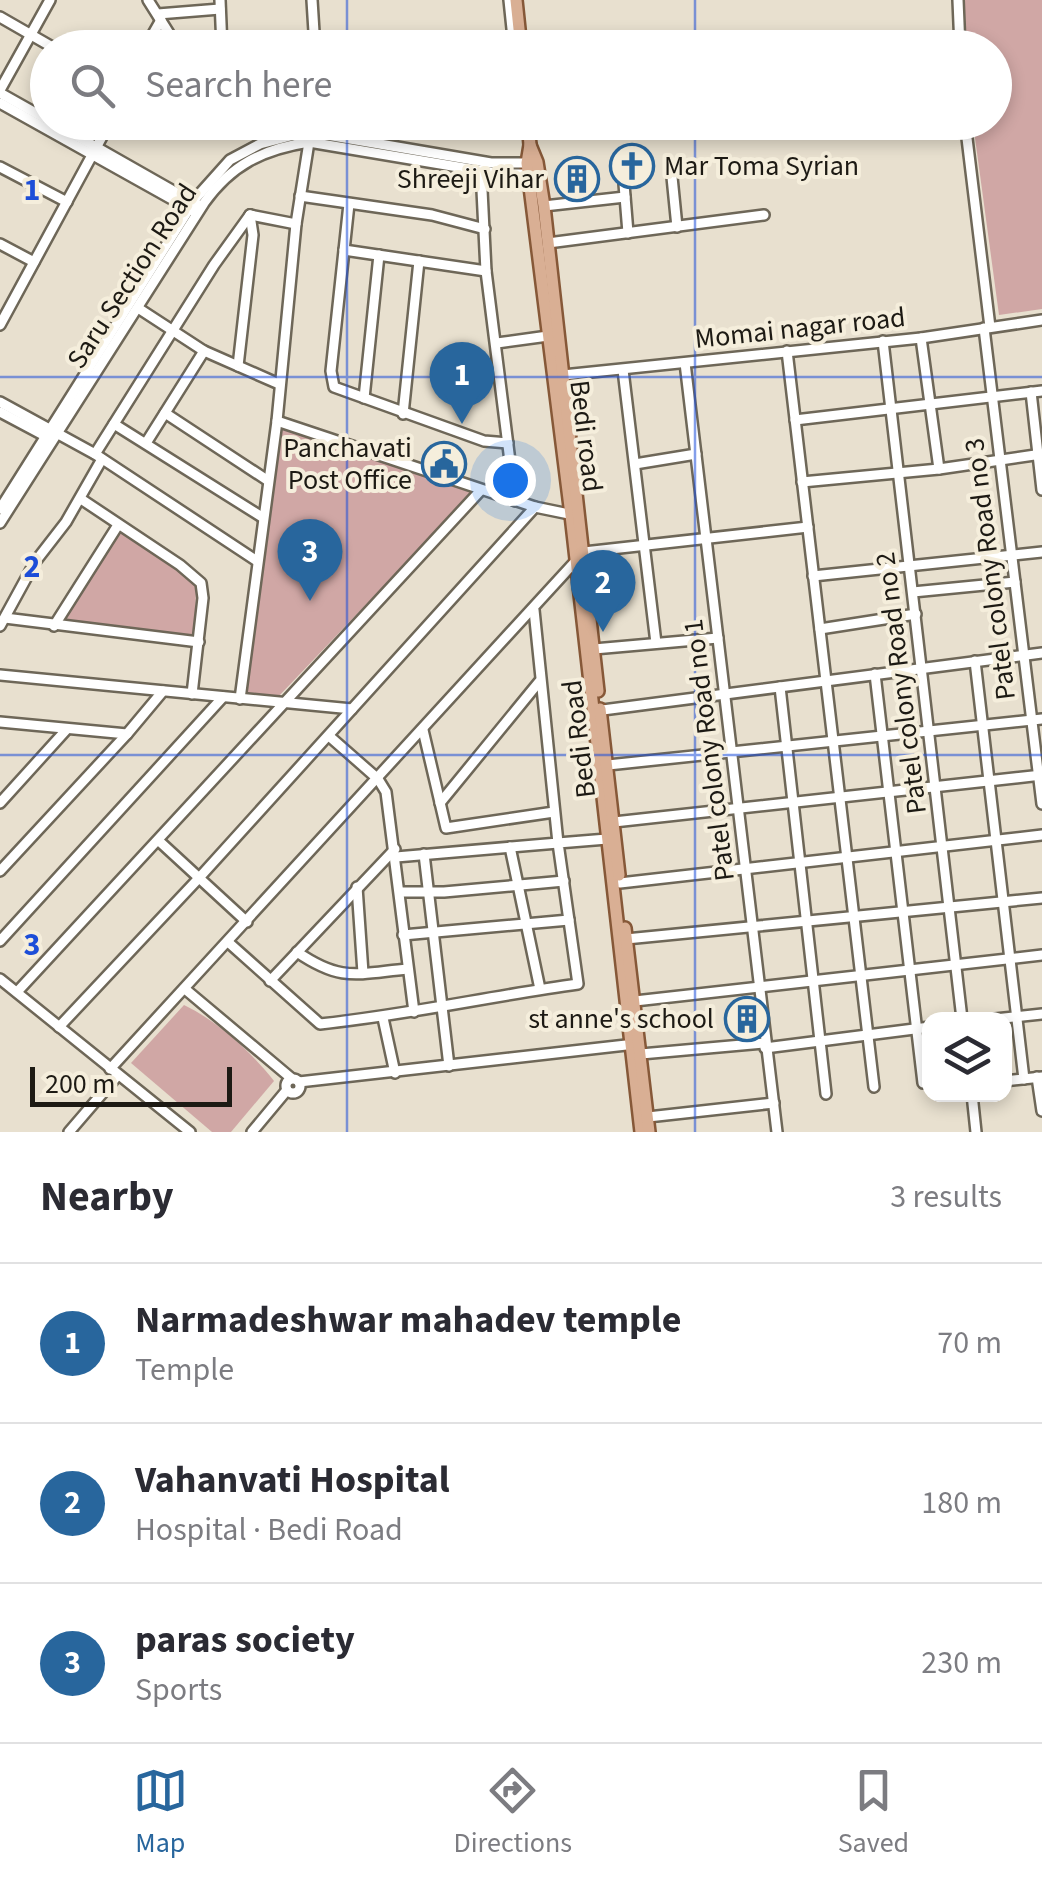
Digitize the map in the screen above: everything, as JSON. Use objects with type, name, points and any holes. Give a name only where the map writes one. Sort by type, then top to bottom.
[{"type":"main road","points":[[512,0],[516,30]]},
{"type":"main road","name":"Bedi Road","points":[[530,140],[544,206],[575,515],[584,552],[594,649],[596,711],[608,764],[637,1048],[650,1132]]},
{"type":"main road","name":"Bedi road","points":[[533,168],[548,336],[575,515],[575,563],[596,711],[607,839],[637,1048],[640,1132]]},
{"type":"street","points":[[32,30],[50,0]]},
{"type":"street","points":[[148,0],[171,30]]},
{"type":"street","points":[[312,0],[314,30]]},
{"type":"street","points":[[954,0],[956,30]]},
{"type":"street","points":[[161,20],[220,5],[221,30]]},
{"type":"street","points":[[0,17],[30,34],[0,92],[30,109]]},
{"type":"street","points":[[156,30],[161,20]]},
{"type":"street","points":[[0,102],[30,117]]},
{"type":"street","points":[[75,140],[93,149]]},
{"type":"street","points":[[79,140],[195,208]]},
{"type":"street","points":[[0,321],[98,140]]},
{"type":"street","name":"Saru Section Road","points":[[0,522],[51,434],[195,208],[230,160],[275,140]]},
{"type":"street","name":"Saru Section Road","points":[[355,140],[533,168]]},
{"type":"street","name":"Patel colony Road no 3","points":[[969,140],[990,327],[992,397],[1024,655],[1037,719],[1042,804]]},
{"type":"street","points":[[240,700],[309,142]]},
{"type":"street","name":"Saru Section Road","points":[[0,509],[138,308],[195,208],[217,184],[248,160],[280,146],[309,142],[481,170],[533,168]]},
{"type":"street","points":[[0,167],[64,201]]},
{"type":"street","points":[[481,170],[486,271],[515,501]]},
{"type":"street","points":[[672,178],[677,227]]},
{"type":"street","points":[[624,184],[628,233]]},
{"type":"street","points":[[300,196],[432,215],[485,229]]},
{"type":"street","points":[[544,206],[625,197]]},
{"type":"street","points":[[349,204],[331,371],[334,387],[484,441],[508,443]]},
{"type":"street","points":[[548,243],[764,215]]},
{"type":"street","points":[[250,216],[296,224]]},
{"type":"street","points":[[199,642],[2,622],[35,562],[80,499],[114,424],[250,216]]},
{"type":"street","points":[[238,366],[253,235],[250,216]]},
{"type":"street","points":[[0,244],[32,261]]},
{"type":"street","points":[[344,250],[486,271]]},
{"type":"street","points":[[364,398],[379,255]]},
{"type":"street","points":[[403,414],[419,261]]},
{"type":"street","points":[[138,308],[204,351],[278,384]]},
{"type":"street","name":"Momai nagar road","points":[[563,376],[921,338],[1042,320]]},
{"type":"street","points":[[497,344],[548,336]]},
{"type":"street","points":[[921,338],[939,469]]},
{"type":"street","name":"Patel colony Road no 2","points":[[884,341],[961,1012]]},
{"type":"street","points":[[146,443],[204,351]]},
{"type":"street","points":[[787,351],[874,1087]]},
{"type":"street","name":"Patel colony Road no 1","points":[[686,364],[777,1132]]},
{"type":"street","points":[[623,370],[656,644]]},
{"type":"street","points":[[795,420],[1036,391],[1042,490]]},
{"type":"street","points":[[0,402],[51,434]]},
{"type":"street","points":[[0,412],[99,456],[257,561]]},
{"type":"street","points":[[165,413],[267,480]]},
{"type":"street","points":[[277,421],[535,508],[575,515]]},
{"type":"street","points":[[114,424],[262,517]]},
{"type":"street","points":[[635,464],[696,454]]},
{"type":"street","points":[[802,482],[939,469],[1040,454]]},
{"type":"street","points":[[17,992],[480,490]]},
{"type":"street","points":[[80,499],[180,565],[201,584],[192,694]]},
{"type":"street","points":[[59,1026],[535,508]]},
{"type":"street","points":[[54,626],[118,524]]},
{"type":"street","points":[[69,1132],[185,989],[584,552],[808,527]]},
{"type":"street","points":[[814,576],[1042,552]]},
{"type":"street","points":[[913,592],[1014,582]]},
{"type":"street","points":[[228,942],[320,1024],[383,1018],[578,984],[554,812],[534,610]]},
{"type":"street","points":[[820,629],[916,614]]},
{"type":"street","points":[[594,649],[718,638]]},
{"type":"street","points":[[596,711],[1042,653]]},
{"type":"street","points":[[975,662],[1024,1078]]},
{"type":"street","points":[[875,674],[922,1075]]},
{"type":"street","points":[[0,675],[352,710]]},
{"type":"street","points":[[440,803],[539,682]]},
{"type":"street","points":[[780,687],[826,1094]]},
{"type":"street","points":[[0,870],[128,734],[162,691]]},
{"type":"street","points":[[0,940],[223,697]]},
{"type":"street","points":[[608,764],[1037,719]]},
{"type":"street","points":[[0,722],[128,734]]},
{"type":"street","points":[[0,804],[67,729]]},
{"type":"street","points":[[423,730],[446,828],[554,812]]},
{"type":"street","points":[[328,736],[378,779],[386,792],[414,1012]]},
{"type":"street","points":[[614,822],[1040,775]]},
{"type":"street","points":[[620,883],[1042,835]]},
{"type":"street","points":[[270,981],[357,887],[395,853],[607,839]]},
{"type":"street","points":[[158,842],[246,922]]},
{"type":"street","points":[[510,847],[540,989]]},
{"type":"street","points":[[424,854],[449,1066]]},
{"type":"street","points":[[400,892],[564,881]]},
{"type":"street","points":[[357,887],[362,973]]},
{"type":"street","points":[[626,940],[1042,898]]},
{"type":"street","points":[[403,935],[569,920]]},
{"type":"street","points":[[297,952],[328,971],[407,969]]},
{"type":"street","points":[[635,1001],[1042,956]]},
{"type":"street","points":[[0,979],[184,1130]]},
{"type":"street","points":[[185,989],[295,1080]]},
{"type":"street","points":[[1012,1018],[1042,1014]]},
{"type":"street","points":[[383,1018],[396,1072]]},
{"type":"street","points":[[252,1132],[287,1090],[286,1084],[295,1080],[637,1048],[820,1041],[922,1028]]},
{"type":"street","points":[[1012,1080],[1040,1077],[1042,1111]]},
{"type":"street","points":[[973,1102],[976,1132]]},
{"type":"street","points":[[648,1117],[774,1104]]},
{"type":"shaded area","points":[[956,0],[1042,0],[1042,309],[999,315],[975,140],[1012,140],[1012,30],[960,30]]},
{"type":"shaded area","points":[[279,424],[476,489],[278,697],[245,694],[264,473]]},
{"type":"shaded area","points":[[118,530],[178,569],[196,586],[195,639],[66,622],[66,609]]},
{"type":"shaded area","points":[[184,1005],[233,1038],[274,1081],[231,1132],[212,1132],[131,1063]]},
{"type":"place","name":"Mar Toma Syrian","points":[[632,166]]},
{"type":"place","name":"Shreeji Vihar","points":[[577,179]]},
{"type":"place","name":"Narmadeshwar mahadev temple","points":[[462,424]]},
{"type":"place","name":"Panchavati Post Office","points":[[444,464]]},
{"type":"place","name":"paras society","points":[[310,601]]},
{"type":"place","name":"Vahanvati Hospital","points":[[603,632]]},
{"type":"place","name":"st anne's school","points":[[747,1019]]}]
